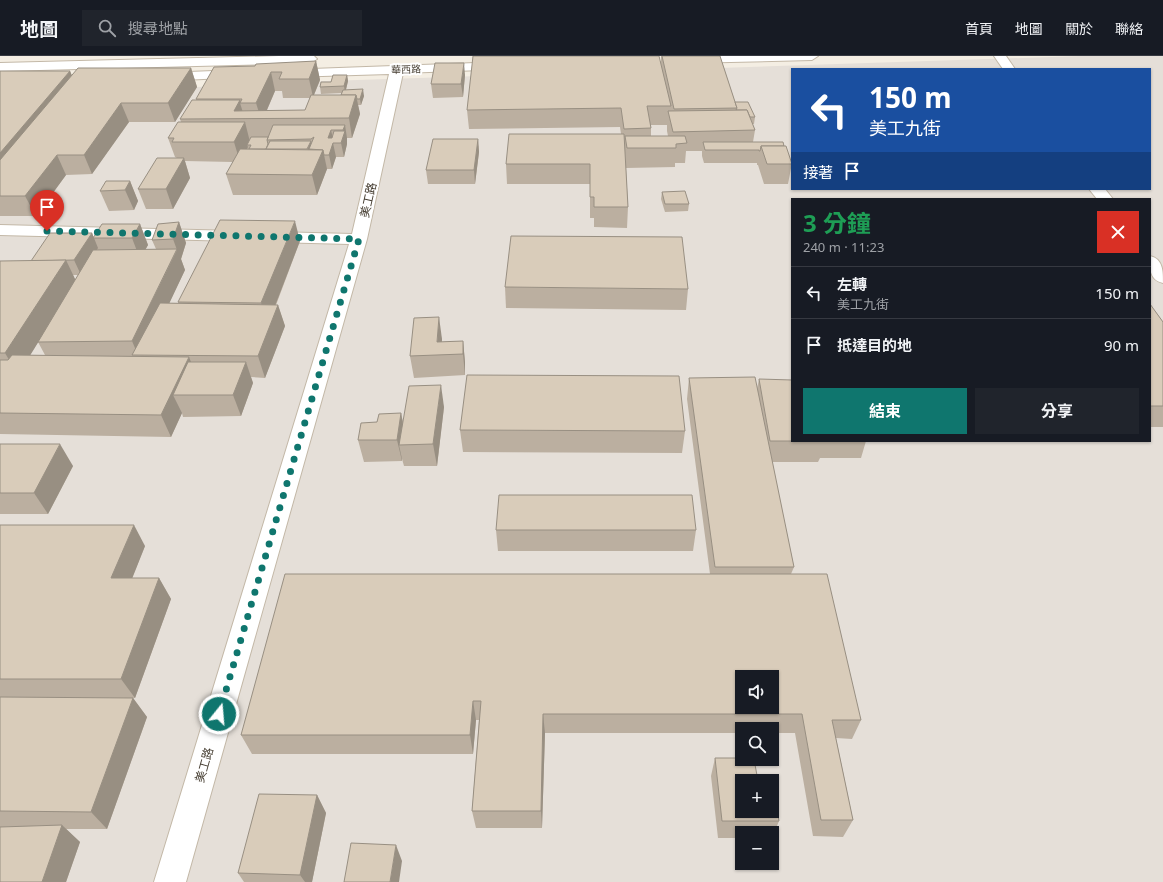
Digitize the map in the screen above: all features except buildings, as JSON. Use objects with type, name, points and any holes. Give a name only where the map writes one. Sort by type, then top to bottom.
[{"type":"street","points":[[417,56],[424,56]]},
{"type":"street","points":[[680,60],[812,56]]},
{"type":"street","points":[[1000,56],[1008,68]]},
{"type":"street","points":[[0,67],[322,59]]},
{"type":"street","name":"華西路","points":[[278,73],[397,61],[515,66]]},
{"type":"street","name":"美工路","points":[[170,882],[359,239],[397,61]]},
{"type":"street","points":[[151,77],[254,74]]},
{"type":"street","points":[[1098,190],[1104,198]]},
{"type":"street","points":[[0,230],[359,239]]},
{"type":"street","points":[[1151,262],[1163,278]]},
{"type":"shaded area","points":[[1081,56],[1163,56],[1163,882],[0,882],[0,92],[86,87],[197,87],[296,82]]},
{"type":"route","points":[[47,231],[359,239],[219,714]]}]
